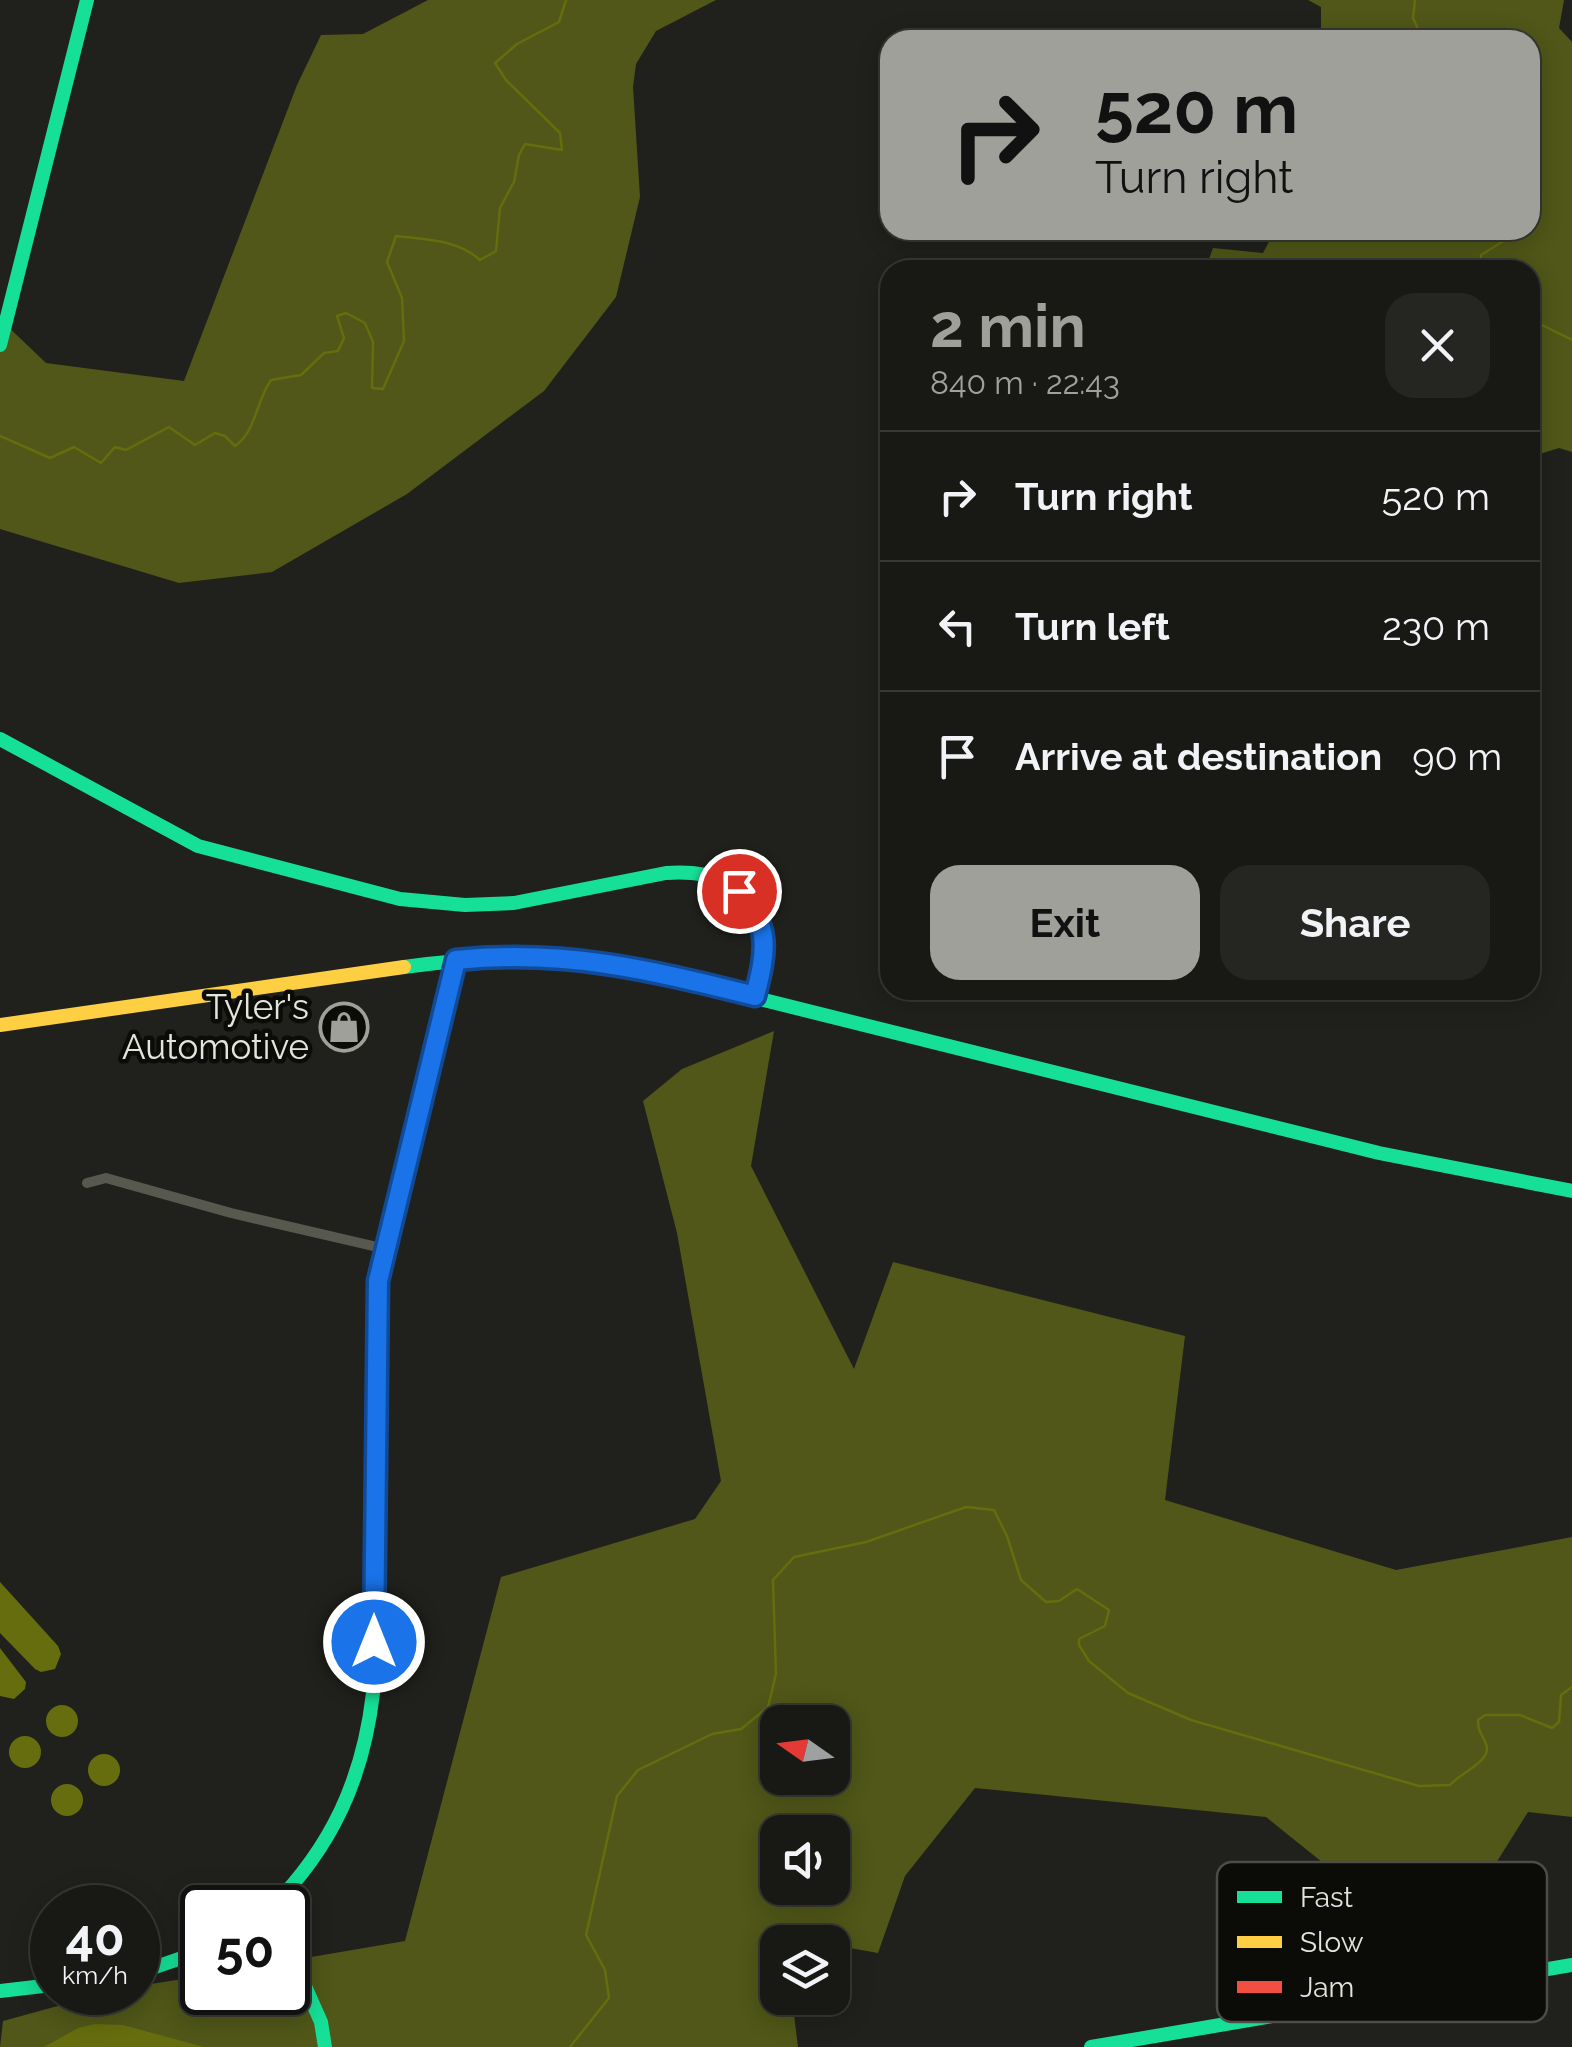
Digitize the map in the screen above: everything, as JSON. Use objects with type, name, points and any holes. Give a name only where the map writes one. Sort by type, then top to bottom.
[{"type":"main road","points":[[0,345],[87,0]]},
{"type":"main road","points":[[0,740],[198,846],[400,898],[450,905],[501,905],[674,872],[712,875],[739,891],[762,923],[764,962],[755,996]]},
{"type":"main road","points":[[0,1025],[456,960],[514,956],[589,959],[755,996],[1379,1153],[1572,1191]]},
{"type":"main road","points":[[293,1885],[331,1837],[365,1753],[373,1693],[378,1281],[456,960]]},
{"type":"main road","points":[[1547,1969],[1572,1965]]},
{"type":"main road","points":[[0,1991],[30,1987]]},
{"type":"main road","points":[[310,1996],[326,2047]]},
{"type":"main road","points":[[1091,2047],[1238,2022]]},
{"type":"street","points":[[87,1184],[106,1178],[386,1249]]},
{"type":"shaded area","points":[[428,0],[716,0],[656,31],[636,64],[633,87],[640,197],[616,297],[544,391],[407,494],[272,572],[179,583],[0,529],[0,319],[46,363],[184,381],[297,85],[321,35],[363,34]]},
{"type":"shaded area","points":[[1308,0],[1564,0],[1559,28],[1572,42],[1572,452],[1559,448],[1540,454],[1540,260],[1209,260],[1213,248],[1263,253],[1270,240],[1540,240],[1540,30],[1321,30],[1321,7]]},
{"type":"shaded area","points":[[774,1031],[751,1166],[854,1369],[893,1262],[1185,1336],[1165,1500],[1396,1570],[1572,1537],[1572,1817],[1528,1812],[1497,1862],[1322,1862],[1266,1817],[975,1788],[905,1876],[878,1953],[850,1948],[850,1925],[760,1925],[760,2015],[794,2015],[798,2047],[0,2047],[3,2021],[30,2014],[160,2015],[160,1983],[180,1979],[180,2015],[310,2015],[310,1957],[405,1941],[501,1577],[695,1519],[721,1481],[677,1233],[643,1101],[682,1069]]},
{"type":"shaded area","points":[[0,1582],[58,1646],[61,1654],[55,1669],[35,1669],[0,1633]]},
{"type":"shaded area","points":[[0,1648],[26,1682],[25,1689],[14,1699],[0,1696]]},
{"type":"shaded area","points":[[62,1705],[73,1710],[78,1721],[73,1732],[62,1737],[51,1732],[46,1721],[51,1710]]},
{"type":"shaded area","points":[[25,1736],[36,1741],[41,1752],[36,1763],[25,1768],[14,1763],[9,1752],[14,1741]]},
{"type":"shaded area","points":[[104,1754],[115,1759],[120,1770],[115,1781],[104,1786],[93,1781],[88,1770],[93,1759]]},
{"type":"shaded area","points":[[67,1784],[78,1789],[83,1800],[78,1811],[67,1816],[56,1811],[51,1800],[56,1789]]},
{"type":"shaded area","points":[[123,2025],[204,2047],[44,2047],[78,2028]]},
{"type":"waterway","points":[[0,436],[50,458],[74,447],[101,463],[115,447],[126,450],[169,427],[195,445],[215,433],[235,446],[252,425],[271,380],[301,375],[324,353],[338,351],[344,338],[337,316],[346,313],[365,323],[373,342],[372,388],[383,389],[404,341],[402,298],[387,262],[396,236],[451,244],[480,260],[496,251],[500,208],[514,182],[525,144],[562,150],[560,133],[506,80],[495,63],[517,44],[559,22],[566,0]]},
{"type":"waterway","points":[[1415,0],[1413,18],[1418,30]]},
{"type":"waterway","points":[[1481,260],[1481,255],[1505,240]]},
{"type":"waterway","points":[[1540,324],[1572,340]]},
{"type":"waterway","points":[[570,2047],[609,1998],[605,1970],[586,1935],[617,1796],[638,1770],[712,1734],[741,1729],[768,1707],[776,1674],[773,1580],[794,1557],[866,1542],[966,1507],[994,1510],[1021,1580],[1046,1602],[1059,1601],[1077,1589],[1109,1610],[1105,1626],[1079,1639],[1079,1645],[1089,1661],[1128,1693],[1191,1720],[1419,1786],[1450,1785],[1485,1756],[1486,1744],[1478,1720],[1485,1715],[1520,1715],[1552,1728],[1559,1722],[1561,1695],[1572,1687]]},
{"type":"traffic: fast","points":[[0,345],[87,0]]},
{"type":"traffic: fast","points":[[0,739],[198,846],[400,899],[465,905],[514,903],[666,873],[696,873],[720,879],[738,889],[751,903],[758,922],[760,968],[755,996]]},
{"type":"traffic: fast","points":[[404,967],[520,958],[635,968],[1379,1153],[1572,1191]]},
{"type":"traffic: fast","points":[[292,1885],[341,1810],[361,1754],[373,1693],[379,1281],[401,1189]]},
{"type":"traffic: fast","points":[[160,1965],[180,1959]]},
{"type":"traffic: fast","points":[[1547,1969],[1572,1965]]},
{"type":"traffic: fast","points":[[0,1991],[30,1988]]},
{"type":"traffic: fast","points":[[310,1997],[321,2022],[325,2047]]},
{"type":"traffic: fast","points":[[1091,2047],[1238,2022]]},
{"type":"traffic: slow","points":[[0,1025],[404,967]]},
{"type":"traffic: jam","points":[[401,1189],[456,960]]},
{"type":"place","name":"Tyler's Automotive","points":[[344,1027]]},
{"type":"route","points":[[374,1642],[378,1281],[456,960],[514,956],[589,959],[755,996],[764,962],[764,936],[756,912],[739,891]]}]
